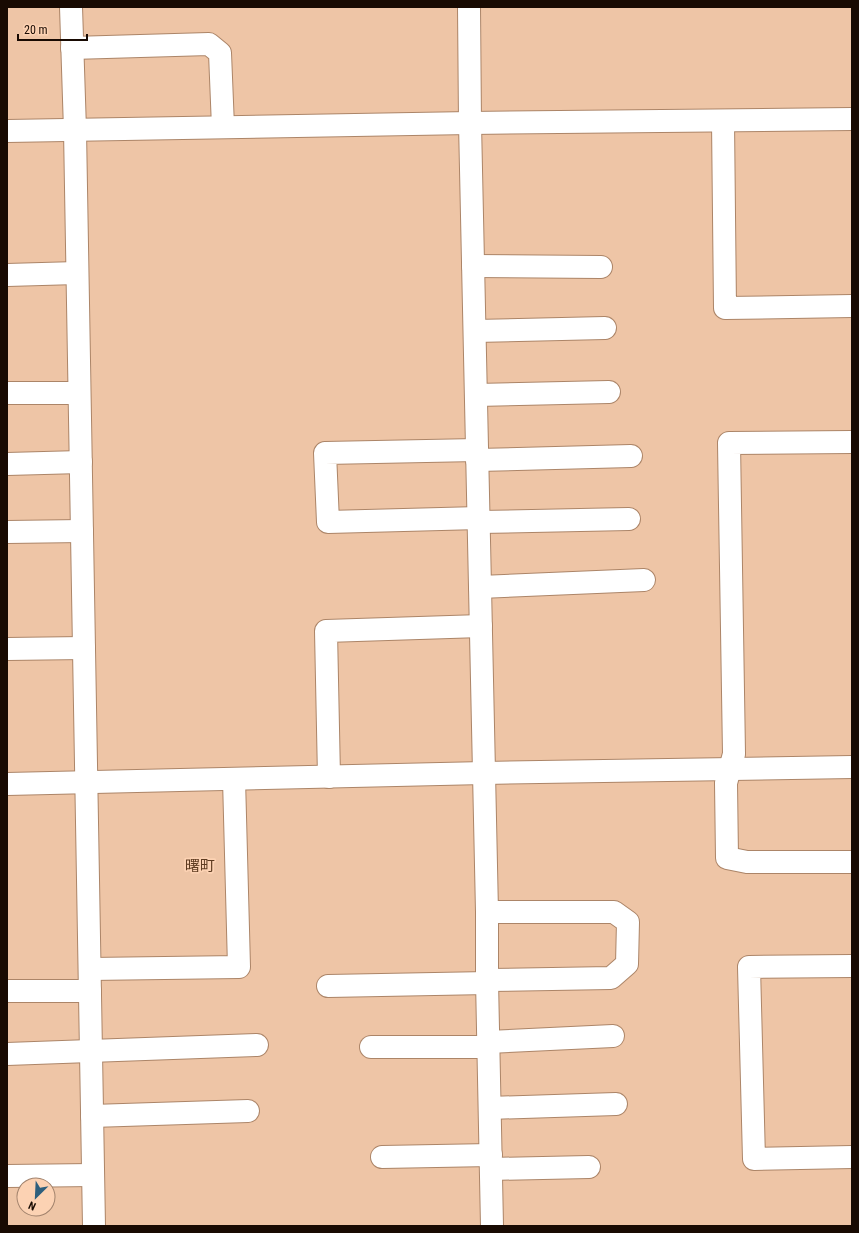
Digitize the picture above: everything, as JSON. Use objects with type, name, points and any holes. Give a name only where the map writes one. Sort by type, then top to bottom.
[{"type":"street","points":[[71,7],[75,130],[94,1226]]},
{"type":"street","points":[[469,7],[492,1226]]},
{"type":"street","points":[[72,48],[209,44],[220,53],[223,127]]},
{"type":"street","points":[[7,131],[470,123],[852,119]]},
{"type":"street","points":[[723,121],[725,308],[852,306]]},
{"type":"street","points":[[473,266],[601,268]]},
{"type":"street","points":[[7,275],[77,273]]},
{"type":"street","points":[[475,331],[605,328]]},
{"type":"street","points":[[7,393],[79,392]]},
{"type":"street","points":[[476,395],[609,392]]},
{"type":"street","points":[[852,442],[729,444],[734,754],[726,783],[727,858],[747,862],[852,862]]},
{"type":"street","points":[[629,519],[328,522],[325,453],[631,456]]},
{"type":"street","points":[[7,464],[81,462]]},
{"type":"street","points":[[7,532],[82,531]]},
{"type":"street","points":[[480,587],[644,580]]},
{"type":"street","points":[[329,777],[326,631],[481,626]]},
{"type":"street","points":[[7,649],[84,648]]},
{"type":"street","points":[[7,784],[730,768],[852,767]]},
{"type":"street","points":[[90,969],[239,967],[234,779]]},
{"type":"street","points":[[328,986],[611,978],[627,964],[628,922],[614,912],[487,912]]},
{"type":"street","points":[[852,966],[749,967],[754,1160],[852,1157]]},
{"type":"street","points":[[7,991],[90,991]]},
{"type":"street","points":[[371,1047],[488,1044],[613,1036]]},
{"type":"street","points":[[7,1054],[257,1045]]},
{"type":"street","points":[[490,1108],[616,1104]]},
{"type":"street","points":[[92,1116],[248,1111]]},
{"type":"street","points":[[382,1157],[589,1168]]},
{"type":"street","points":[[7,1176],[93,1175]]},
{"type":"district","name":"曙町","points":[[200,866]]}]
